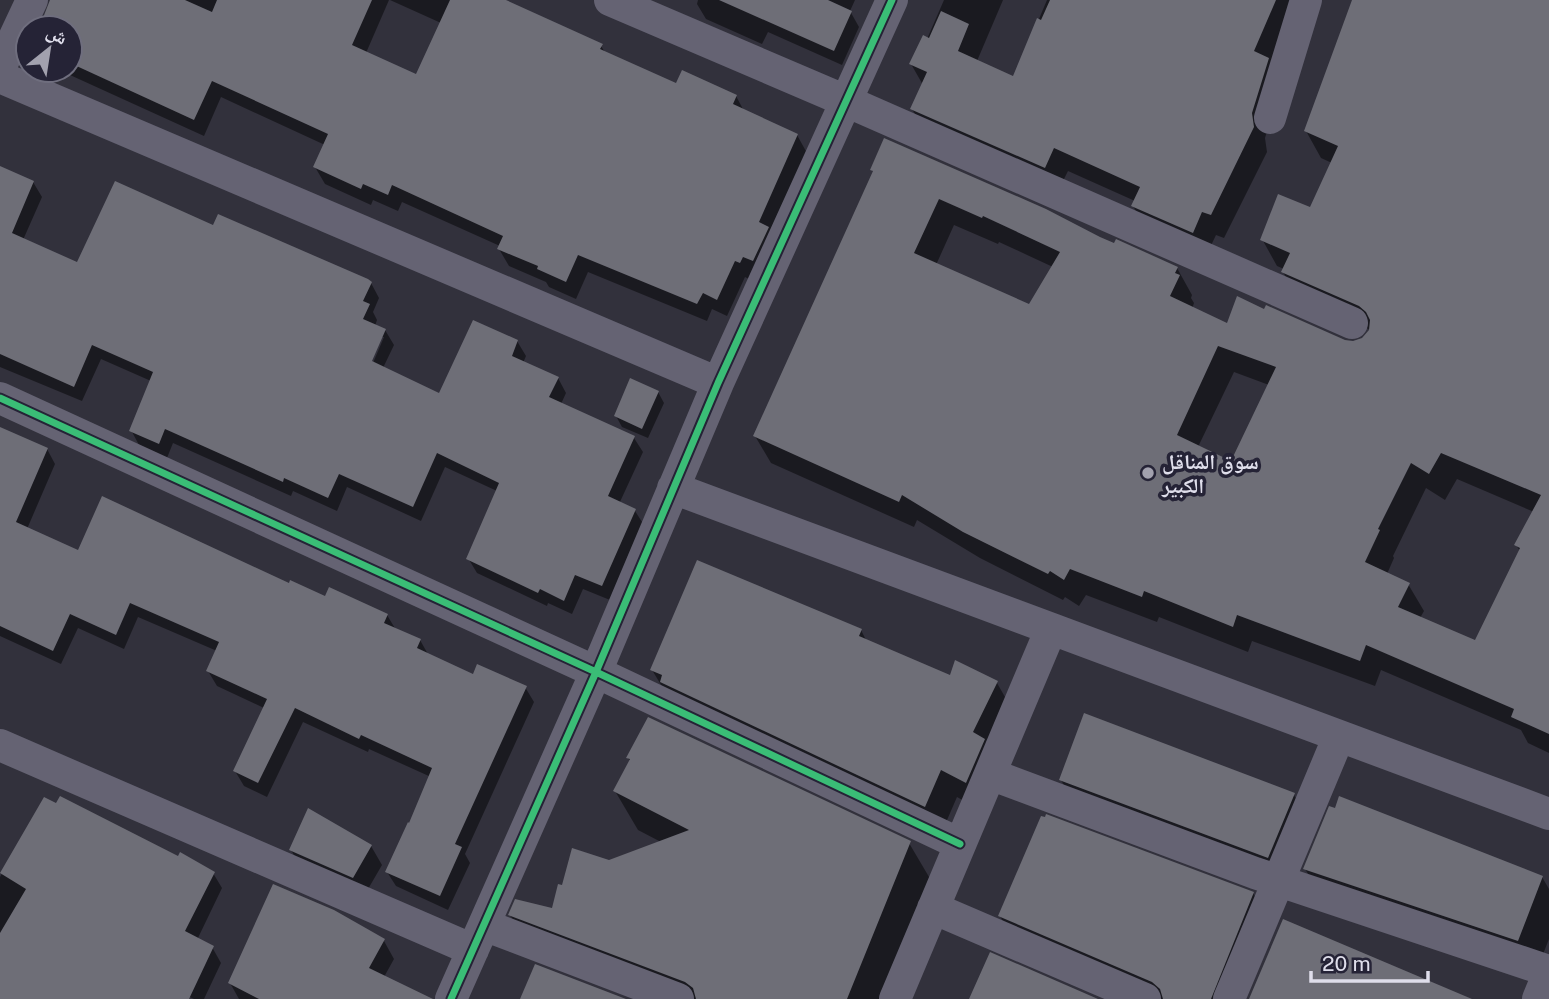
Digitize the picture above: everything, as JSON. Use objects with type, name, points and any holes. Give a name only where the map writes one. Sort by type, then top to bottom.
[{"type":"street","points":[[0,68],[32,0]]},
{"type":"street","points":[[610,0],[1352,323]]},
{"type":"street","points":[[451,999],[596,672],[718,383],[892,0]]},
{"type":"street","points":[[1270,118],[1306,0]]},
{"type":"street","points":[[0,77],[718,383]]},
{"type":"street","points":[[0,398],[596,672],[960,845]]},
{"type":"street","points":[[673,488],[1549,814]]},
{"type":"street","points":[[895,999],[1051,629]]},
{"type":"street","points":[[1229,999],[1339,736]]},
{"type":"street","points":[[0,745],[478,937],[678,999]]},
{"type":"street","points":[[990,774],[1278,881],[1549,971],[1538,999]]},
{"type":"street","points":[[933,908],[1145,999]]},
{"type":"building","points":[[50,0],[185,0],[212,12],[217,0],[372,0],[352,45],[416,74],[450,0],[506,0],[603,44],[600,49],[676,83],[682,70],[737,95],[733,104],[798,134],[759,222],[769,227],[753,261],[743,257],[740,263],[735,261],[717,300],[703,293],[697,304],[578,255],[566,282],[537,269],[538,266],[497,249],[503,236],[392,185],[388,195],[363,184],[361,189],[313,167],[328,134],[212,81],[194,120],[84,69],[84,14],[44,14]]},
{"type":"building","points":[[719,0],[828,0],[852,11],[834,51]]},
{"type":"building","points":[[1050,0],[1276,0],[1254,51],[1269,58],[1252,113],[1254,127],[1211,215],[1202,212],[1193,233],[1131,206],[1140,187],[1054,148],[1045,168],[910,109],[927,72],[909,64],[923,35],[929,38],[941,11],[969,24],[958,51],[1013,76],[1037,18],[1041,20]]},
{"type":"building","points":[[1352,0],[1549,0],[1549,734],[1511,717],[1514,709],[1366,645],[1360,661],[1237,615],[1233,627],[1144,591],[1142,597],[1070,569],[1064,580],[1050,571],[1048,574],[963,532],[902,495],[899,502],[753,436],[873,171],[870,170],[884,138],[1046,209],[1100,237],[1114,243],[1116,239],[1178,267],[1175,273],[1180,275],[1170,296],[1227,323],[1237,296],[1264,309],[1266,305],[1345,340],[1362,338],[1369,330],[1370,320],[1366,312],[1359,306],[1281,272],[1290,253],[1260,240],[1278,194],[1310,207],[1338,146],[1304,131]],"holes":[[[939,199],[1060,252],[1029,304],[914,253]],[[1218,346],[1276,367],[1231,461],[1177,435]],[[1441,453],[1541,495],[1514,545],[1520,548],[1475,640],[1398,607],[1410,583],[1365,562],[1380,530],[1378,529],[1411,463],[1429,474]]]},
{"type":"building","points":[[0,166],[34,181],[12,233],[77,262],[115,181],[213,225],[218,214],[368,279],[372,282],[363,301],[370,304],[363,319],[386,329],[372,361],[439,393],[473,320],[518,340],[512,356],[559,377],[549,397],[635,436],[608,496],[636,509],[602,586],[575,575],[564,601],[540,589],[538,593],[466,559],[499,483],[437,453],[413,507],[339,474],[328,498],[284,478],[283,482],[165,429],[159,444],[129,431],[153,372],[92,345],[74,387],[0,354]]},
{"type":"building","points":[[630,378],[659,391],[642,429],[614,416]]},
{"type":"building","points":[[0,427],[48,448],[16,522],[78,550],[102,496],[289,583],[290,580],[325,596],[329,587],[388,614],[384,623],[421,639],[417,648],[473,674],[477,664],[527,686],[455,844],[462,847],[440,896],[385,872],[432,768],[361,735],[359,739],[295,708],[258,783],[233,771],[267,699],[206,671],[219,642],[130,603],[116,635],[70,614],[53,651],[0,626]]},
{"type":"building","points":[[697,560],[862,629],[859,636],[950,675],[955,660],[998,681],[973,732],[985,739],[966,783],[941,770],[925,807],[660,682],[662,675],[650,670]]},
{"type":"building","points":[[1084,713],[1295,793],[1268,858],[1059,780]]},
{"type":"building","points":[[648,717],[911,841],[847,999],[696,999],[693,988],[685,982],[508,915],[515,899],[552,908],[558,884],[562,885],[572,848],[609,860],[689,830],[613,791],[630,759],[626,758]]},
{"type":"building","points":[[60,796],[178,856],[180,852],[215,872],[185,931],[214,946],[189,999],[0,999],[0,933],[26,889],[0,873],[44,797],[56,803]]},
{"type":"building","points":[[1339,796],[1543,876],[1518,941],[1303,869],[1329,806],[1335,808]]},
{"type":"building","points":[[308,808],[372,845],[353,878],[289,850]]},
{"type":"building","points":[[1046,814],[1254,892],[1211,999],[1163,999],[1160,989],[1152,982],[998,916],[1041,816],[1045,817]]},
{"type":"building","points":[[273,884],[334,910],[385,939],[369,968],[433,999],[259,999],[228,983]]},
{"type":"building","points":[[1283,919],[1472,999],[1249,999]]},
{"type":"building","points":[[990,952],[1098,999],[969,999]]},
{"type":"building","points":[[535,964],[626,999],[520,999]]},
{"type":"cycle path","points":[[451,999],[596,672],[718,383],[892,0]]},
{"type":"cycle path","points":[[0,398],[596,672],[960,844]]},
{"type":"place","name":"سوق المناقل الكبير","points":[[1148,473]]}]
